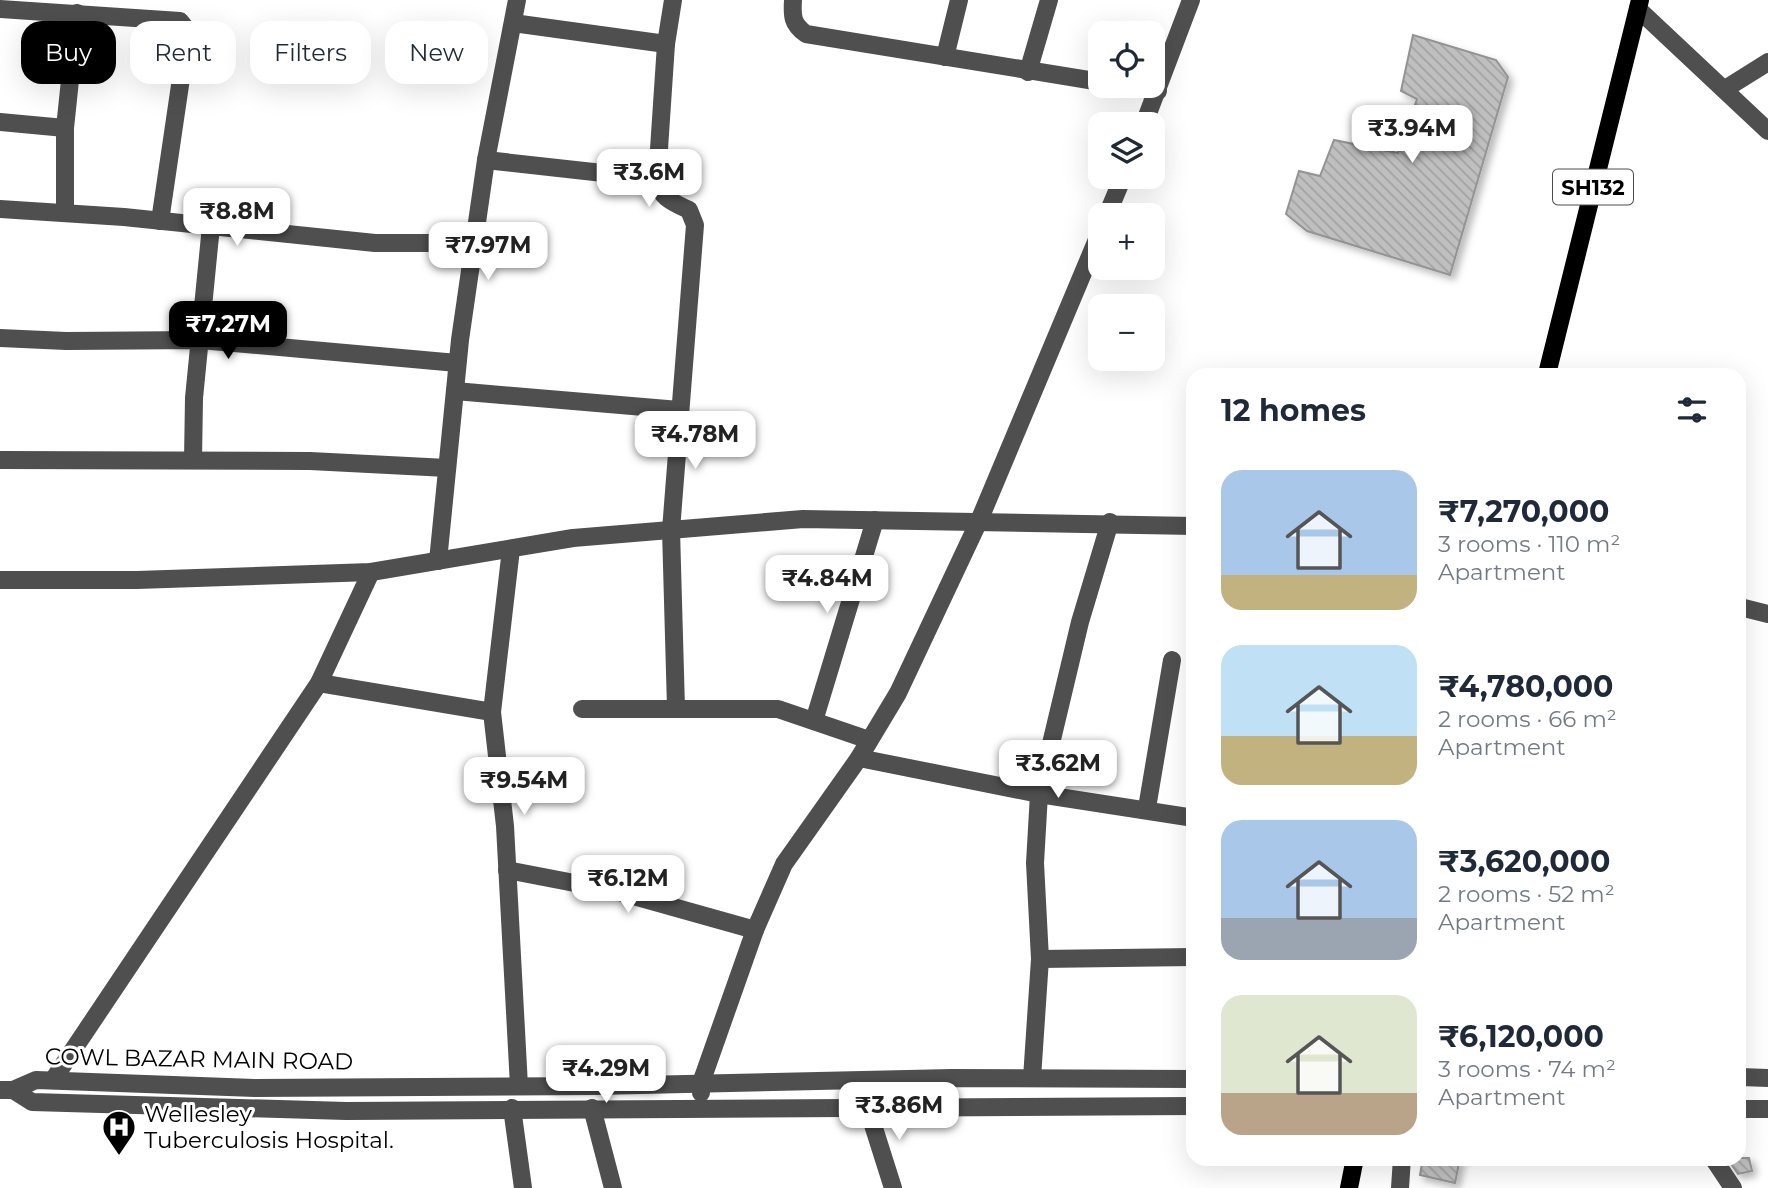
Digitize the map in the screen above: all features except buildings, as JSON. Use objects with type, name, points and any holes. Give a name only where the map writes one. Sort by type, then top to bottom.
[{"type":"main road","name":"SH132","points":[[1548,368],[1639,5]]},
{"type":"main road","points":[[1349,1188],[1353,1166]]},
{"type":"street","points":[[438,561],[457,363],[486,160],[517,0]]},
{"type":"street","points":[[673,0],[666,44],[657,179],[659,190],[666,199],[689,210],[695,225],[671,530],[676,708]]},
{"type":"street","points":[[793,0],[792,16],[797,27],[806,34],[1088,80]]},
{"type":"street","points":[[945,57],[959,0]]},
{"type":"street","points":[[1028,72],[1049,0]]},
{"type":"street","points":[[1165,72],[1191,0]]},
{"type":"street","points":[[1639,5],[1768,131]]},
{"type":"street","points":[[0,9],[180,21],[186,25],[188,32],[160,221]]},
{"type":"street","points":[[65,213],[65,128],[77,13]]},
{"type":"street","points":[[513,23],[666,44]]},
{"type":"street","points":[[1725,89],[1768,62]]},
{"type":"street","points":[[0,122],[65,128]]},
{"type":"street","points":[[486,160],[657,179]]},
{"type":"street","points":[[0,209],[160,221],[375,243],[475,243]]},
{"type":"street","points":[[193,460],[200,340],[211,226]]},
{"type":"street","points":[[702,1107],[701,1083],[755,930],[785,864],[859,758],[898,693],[979,521],[1088,261]]},
{"type":"street","points":[[0,338],[66,341],[200,340],[457,363]]},
{"type":"street","points":[[454,391],[679,410]]},
{"type":"street","points":[[0,460],[310,461],[447,468]]},
{"type":"street","points":[[0,580],[137,580],[371,572],[573,538],[803,519],[1110,522],[1186,526]]},
{"type":"street","points":[[814,721],[875,520]]},
{"type":"street","points":[[1032,1079],[1040,959],[1035,863],[1039,794],[1080,622],[1110,522]]},
{"type":"street","points":[[511,549],[492,712],[507,870],[519,1086]]},
{"type":"street","points":[[53,1080],[319,683],[371,572]]},
{"type":"street","points":[[1746,608],[1768,614]]},
{"type":"street","points":[[1147,808],[1172,660]]},
{"type":"street","points":[[319,683],[492,712]]},
{"type":"street","points":[[582,709],[778,709],[869,740]]},
{"type":"street","points":[[859,758],[1039,794],[1147,808],[1186,816]]},
{"type":"street","points":[[507,870],[617,891],[755,930]]},
{"type":"street","points":[[1040,959],[1186,957]]},
{"type":"street","points":[[1746,1077],[1768,1078]]},
{"type":"street","name":"COWL BAZAR MAIN ROAD","points":[[4,1088],[36,1080],[255,1088],[1186,1079]]},
{"type":"street","name":"COWL BAZAR MAIN ROAD","points":[[4,1088],[32,1102],[346,1111],[1186,1106]]},
{"type":"street","points":[[867,1107],[893,1188]]},
{"type":"street","points":[[512,1108],[523,1188]]},
{"type":"street","points":[[592,1108],[613,1188]]},
{"type":"street","points":[[1746,1109],[1768,1109]]},
{"type":"street","points":[[1400,1188],[1401,1166]]},
{"type":"street","points":[[1718,1166],[1733,1188]]},
{"type":"place","name":"Wellesley Tuberculosis Hospital.","points":[[119,1157]]}]
